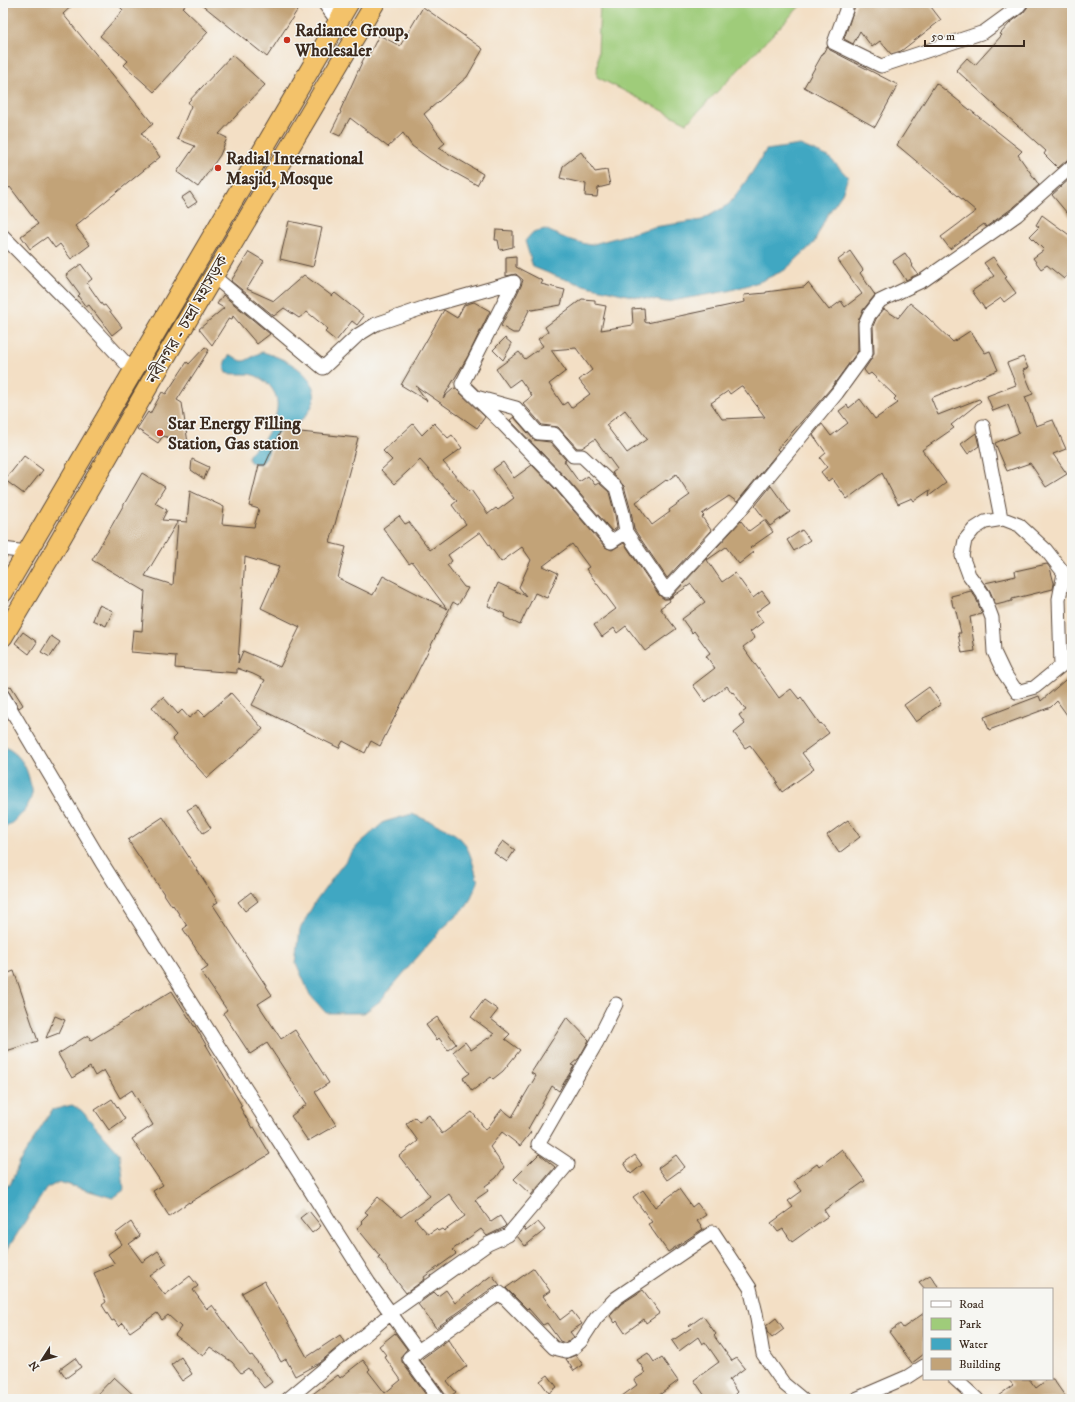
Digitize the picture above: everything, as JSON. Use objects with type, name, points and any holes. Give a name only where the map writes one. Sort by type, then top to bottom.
[{"type":"highway","name":"নবীনগর - চন্দ্রা মহাসড়ক","points":[[3,593],[349,3]]},
{"type":"highway","name":"নবীনগর - চন্দ্রা মহাসড়ক","points":[[3,637],[213,276],[375,3]]},
{"type":"street","points":[[324,3],[338,22]]},
{"type":"street","points":[[846,3],[846,10],[834,42],[881,66],[984,32],[1017,8],[1021,3]]},
{"type":"street","points":[[475,397],[516,408],[538,433],[554,434],[573,456],[582,456],[616,488],[623,513],[626,532],[666,591],[738,513],[837,393],[866,353],[865,324],[875,305],[880,301],[924,280],[1017,215],[1072,166]]},
{"type":"street","points":[[3,236],[79,313],[133,372]]},
{"type":"street","points":[[213,276],[323,368],[358,335],[376,324],[426,307],[514,282],[462,384],[504,424],[561,484],[611,542],[626,532]]},
{"type":"street","points":[[983,426],[1001,518],[1019,525],[1046,550],[1064,573],[1059,599],[1061,666],[1036,686],[1017,692],[1004,673],[994,652],[992,618],[984,594],[969,575],[962,556],[965,540],[974,529],[985,522],[1003,519]]},
{"type":"street","points":[[3,549],[27,552]]},
{"type":"street","points":[[3,696],[106,869],[369,1283],[418,1351]]},
{"type":"street","points":[[288,1399],[392,1313],[488,1244],[508,1235],[568,1164],[538,1144],[597,1042],[616,1004]]},
{"type":"street","points":[[439,1399],[409,1358],[500,1293],[554,1348],[566,1351],[582,1341],[596,1318],[616,1298],[712,1232],[750,1288],[763,1354],[784,1384],[802,1399]]},
{"type":"street","points":[[856,1399],[907,1377],[923,1367]]},
{"type":"street","points":[[957,1380],[977,1399]]},
{"type":"green space","points":[[600,3],[802,4],[687,123],[597,77]]},
{"type":"water","points":[[800,145],[829,157],[848,177],[842,194],[826,217],[814,243],[785,270],[759,282],[728,291],[666,302],[583,285],[533,267],[525,241],[533,232],[545,229],[567,239],[590,245],[654,227],[702,220],[729,204],[766,150]]},
{"type":"water","points":[[263,352],[286,361],[301,371],[311,384],[314,392],[314,401],[310,410],[303,419],[296,425],[283,429],[275,436],[264,461],[258,464],[250,462],[248,457],[264,439],[276,416],[276,396],[267,383],[259,377],[250,374],[226,373],[224,366],[226,359],[230,355],[244,361]]},
{"type":"water","points":[[4,746],[22,761],[32,788],[32,792],[25,810],[13,822],[3,829]]},
{"type":"water","points":[[412,814],[443,827],[455,834],[464,842],[478,882],[467,906],[442,929],[380,1001],[364,1013],[326,1013],[310,995],[296,963],[300,929],[314,904],[358,845],[384,822]]},
{"type":"water","points":[[72,1105],[81,1110],[119,1153],[124,1190],[113,1198],[59,1182],[46,1189],[3,1256],[3,1186],[10,1185],[20,1161],[52,1110]]},
{"type":"building","points":[[3,3],[75,3],[63,14],[153,124],[141,133],[160,157],[75,226],[90,245],[71,259],[60,244],[55,248],[47,237],[30,249],[21,236],[38,224],[10,187],[8,189],[3,182]]},
{"type":"building","points":[[116,3],[187,3],[183,8],[208,32],[154,92],[124,65],[128,61],[100,36],[123,10]]},
{"type":"building","points":[[200,3],[302,3],[267,57]]},
{"type":"building","points":[[856,3],[928,3],[941,20],[901,51],[891,54],[880,41],[872,47],[860,31],[853,44],[844,39]]},
{"type":"building","points":[[1029,3],[1072,3],[1072,158],[1067,160],[1058,168],[1044,154],[1046,151],[956,70],[967,58],[975,65],[1002,35],[1000,34],[1010,23],[1023,13]]},
{"type":"building","points":[[423,7],[483,49],[467,77],[424,114],[445,143],[439,148],[483,174],[477,185],[430,159],[412,146],[403,133],[388,147],[350,118],[340,136],[331,132],[362,62],[367,52],[370,53],[379,35],[400,46]]},
{"type":"building","points":[[827,46],[830,50],[898,85],[875,127],[804,87]]},
{"type":"building","points":[[232,55],[265,85],[219,134],[227,138],[220,155],[198,187],[177,172],[195,146],[177,139],[191,106],[188,102]]},
{"type":"building","points":[[936,83],[1022,151],[1018,155],[1039,185],[1014,207],[986,227],[984,224],[950,249],[941,237],[976,211],[897,145]]},
{"type":"building","points":[[581,152],[595,172],[607,170],[610,185],[598,188],[597,197],[585,196],[586,184],[560,178],[563,166]]},
{"type":"building","points":[[1072,177],[1072,219],[1052,195]]},
{"type":"building","points":[[190,192],[197,202],[188,208],[181,198]]},
{"type":"building","points":[[1042,215],[1072,237],[1072,269],[1064,279],[1047,265],[1041,269],[1033,258],[1044,250],[1030,236],[1039,227],[1036,225]]},
{"type":"building","points":[[289,221],[322,228],[313,267],[280,259]]},
{"type":"building","points":[[496,230],[513,231],[513,247],[500,250],[498,240],[495,240]]},
{"type":"building","points":[[850,251],[863,270],[860,273],[875,295],[863,310],[858,321],[858,351],[831,388],[777,449],[779,451],[737,502],[729,496],[702,514],[704,516],[702,517],[711,530],[667,578],[634,529],[624,486],[612,473],[617,469],[595,439],[582,448],[577,448],[558,427],[542,425],[523,403],[532,396],[520,379],[509,387],[496,369],[519,352],[525,359],[543,346],[538,339],[548,332],[545,327],[582,299],[595,300],[595,304],[606,306],[601,330],[633,325],[632,309],[644,308],[645,322],[647,323],[745,302],[744,295],[804,287],[808,283],[829,310],[841,301],[845,307],[862,294],[838,260]],"holes":[[[576,348],[592,370],[579,380],[590,394],[571,408],[567,402],[563,405],[549,384],[566,371],[551,350]],[[742,386],[765,417],[722,419],[711,403],[728,391],[730,394]],[[625,410],[647,439],[627,453],[606,425]],[[676,474],[690,495],[669,510],[670,512],[652,525],[636,502],[666,480],[667,481]]]},
{"type":"building","points":[[249,252],[264,261],[247,289],[274,301],[304,275],[332,296],[335,293],[364,316],[357,325],[352,321],[336,341],[325,332],[328,329],[307,312],[299,318],[284,308],[274,316],[231,281]]},
{"type":"building","points":[[905,253],[918,274],[906,280],[893,261]]},
{"type":"building","points":[[516,256],[516,267],[543,281],[541,284],[565,290],[561,305],[532,310],[530,308],[518,333],[513,333],[501,326],[523,280],[516,274],[506,276],[506,257]]},
{"type":"building","points":[[993,257],[1016,293],[1004,302],[1001,298],[985,309],[972,291],[994,276],[984,263]]},
{"type":"building","points":[[81,264],[92,279],[87,283],[103,306],[105,305],[122,327],[112,335],[89,305],[86,307],[78,296],[80,294],[66,275]]},
{"type":"building","points":[[223,295],[270,334],[257,344],[233,316],[232,319],[229,318],[212,345],[199,329],[224,308],[217,304]]},
{"type":"building","points":[[474,302],[490,311],[468,356],[443,398],[454,388],[456,389],[485,417],[477,428],[416,386],[427,401],[401,385],[444,310],[457,318],[464,305]]},
{"type":"building","points":[[910,303],[953,342],[970,331],[985,353],[990,351],[998,370],[931,398],[938,415],[979,399],[981,401],[951,425],[954,428],[922,450],[946,483],[929,496],[930,490],[914,501],[912,498],[898,504],[882,473],[847,499],[832,478],[828,481],[821,472],[827,467],[820,458],[826,453],[813,435],[822,424],[831,436],[848,423],[839,411],[847,405],[849,408],[860,399],[875,419],[898,403],[894,399],[896,397],[871,373],[868,375],[864,370],[874,353],[873,326],[876,319],[884,309],[898,318]]},
{"type":"building","points":[[505,338],[511,343],[511,346],[503,360],[493,350]]},
{"type":"building","points":[[205,347],[209,350],[177,400],[182,403],[188,443],[163,436],[158,443],[137,429],[148,412],[150,414],[162,392],[166,394],[187,362],[189,364]]},
{"type":"building","points":[[1023,357],[1028,368],[1023,370],[1033,394],[1025,397],[1036,426],[1053,420],[1066,449],[1053,454],[1067,474],[1046,487],[1030,463],[1007,471],[995,443],[1019,433],[1008,405],[993,411],[987,396],[1016,385],[1007,363]]},
{"type":"building","points":[[514,417],[534,440],[550,442],[566,460],[564,461],[579,482],[588,476],[595,485],[599,483],[609,492],[617,528],[612,531],[567,479],[510,420]]},
{"type":"building","points":[[434,423],[448,438],[452,435],[462,448],[443,462],[469,491],[471,490],[488,514],[496,508],[498,510],[514,498],[493,469],[503,462],[514,478],[532,465],[555,489],[605,547],[612,550],[624,543],[659,595],[664,599],[668,599],[672,596],[741,521],[749,531],[764,520],[773,532],[750,548],[754,552],[739,564],[726,547],[707,560],[722,582],[735,573],[753,598],[762,591],[770,602],[756,612],[763,622],[750,632],[755,638],[743,647],[779,698],[791,689],[799,699],[801,697],[820,724],[821,723],[829,733],[802,753],[814,769],[782,792],[776,783],[778,782],[750,745],[745,748],[734,733],[745,724],[739,715],[746,710],[733,692],[732,693],[727,686],[705,702],[693,685],[715,668],[706,656],[710,653],[694,631],[692,633],[682,619],[705,602],[691,584],[669,599],[670,601],[660,608],[676,629],[645,651],[626,626],[617,633],[614,628],[602,637],[594,625],[616,609],[586,569],[589,567],[572,544],[543,566],[558,573],[547,598],[535,593],[520,625],[504,617],[505,614],[488,606],[498,583],[526,596],[519,587],[531,560],[522,547],[501,562],[480,532],[448,555],[452,561],[447,565],[464,587],[468,588],[458,605],[453,602],[380,746],[371,741],[365,753],[343,741],[339,748],[252,705],[265,680],[253,674],[237,668],[237,673],[175,668],[176,656],[131,652],[133,630],[142,631],[145,591],[92,560],[142,473],[165,487],[155,503],[167,510],[162,520],[178,521],[187,522],[190,491],[224,507],[222,524],[254,527],[259,509],[249,506],[259,465],[265,465],[281,430],[358,438],[330,543],[346,547],[338,578],[373,595],[383,576],[447,609],[412,562],[409,564],[383,528],[399,516],[405,524],[409,522],[430,550],[466,524],[452,505],[457,501],[420,460],[394,484],[381,470],[392,460],[383,451],[413,424],[422,435]],"holes":[[[178,521],[173,585],[145,576]],[[245,557],[279,567],[261,608],[300,627],[280,667],[243,651],[238,663]]]},
{"type":"building","points":[[976,433],[979,446],[968,454],[961,444]]},
{"type":"building","points":[[24,456],[43,470],[24,494],[5,480]]},
{"type":"building","points":[[192,459],[209,467],[204,479],[191,470]]},
{"type":"building","points":[[771,486],[790,512],[770,526],[755,506]]},
{"type":"building","points":[[802,530],[810,540],[794,551],[787,540]]},
{"type":"building","points":[[1047,564],[1050,568],[1054,583],[1053,589],[1012,599],[1012,601],[996,605],[985,583],[1016,576],[1015,571]]},
{"type":"building","points":[[971,591],[976,598],[982,614],[970,617],[975,651],[962,653],[958,633],[961,633],[951,596]]},
{"type":"building","points":[[99,605],[113,611],[106,626],[93,620]]},
{"type":"building","points":[[23,632],[37,642],[29,654],[15,643]]},
{"type":"building","points":[[51,636],[60,642],[50,657],[41,652]]},
{"type":"building","points":[[1072,674],[1072,722],[1057,701],[1051,707],[989,730],[984,717],[1039,696],[1041,701]]},
{"type":"building","points":[[11,686],[23,705],[19,708],[7,689]]},
{"type":"building","points":[[929,687],[941,704],[916,722],[904,705]]},
{"type":"building","points":[[231,693],[263,729],[207,778],[172,739],[176,735],[152,707],[163,697],[178,714],[182,710],[189,718],[199,710],[205,716]]},
{"type":"building","points":[[196,805],[211,828],[203,833],[187,810]]},
{"type":"building","points":[[163,817],[218,902],[213,905],[272,995],[258,1004],[281,1039],[295,1030],[329,1083],[315,1092],[336,1125],[308,1141],[291,1116],[307,1104],[267,1043],[250,1054],[223,1013],[227,1010],[201,972],[208,967],[183,929],[187,926],[128,840]]},
{"type":"building","points":[[848,820],[860,837],[839,853],[827,835]]},
{"type":"building","points":[[503,841],[515,850],[507,862],[494,853]]},
{"type":"building","points":[[251,892],[258,901],[245,911],[238,902]]},
{"type":"building","points":[[14,971],[38,1041],[3,1052],[3,975]]},
{"type":"building","points":[[172,991],[195,1026],[242,1106],[240,1107],[252,1128],[254,1127],[270,1154],[189,1202],[169,1216],[153,1191],[163,1185],[132,1139],[153,1125],[132,1090],[120,1098],[104,1070],[95,1076],[90,1067],[72,1078],[58,1054],[88,1035],[91,1040]]},
{"type":"building","points":[[484,1000],[498,1010],[491,1019],[510,1034],[505,1039],[520,1050],[503,1071],[493,1079],[491,1077],[472,1091],[463,1078],[470,1073],[453,1052],[465,1042],[471,1050],[494,1034],[471,1017]]},
{"type":"building","points":[[55,1016],[65,1020],[59,1033],[46,1038]]},
{"type":"building","points":[[437,1017],[456,1044],[448,1050],[439,1038],[437,1040],[426,1025]]},
{"type":"building","points":[[567,1017],[589,1040],[579,1058],[571,1065],[574,1066],[559,1091],[552,1086],[528,1129],[531,1132],[520,1146],[502,1132],[490,1147],[504,1167],[496,1178],[485,1186],[488,1191],[475,1200],[491,1222],[500,1216],[506,1225],[487,1236],[481,1229],[452,1250],[456,1254],[424,1277],[425,1279],[406,1293],[378,1257],[380,1256],[357,1228],[363,1223],[361,1221],[368,1214],[365,1212],[378,1197],[401,1217],[430,1196],[399,1156],[418,1141],[406,1124],[415,1117],[419,1122],[429,1115],[442,1134],[472,1112],[486,1130],[502,1109],[512,1117],[536,1076],[531,1073]],"holes":[[[449,1194],[465,1216],[444,1231],[442,1229],[438,1231],[436,1229],[428,1234],[415,1219]]]},
{"type":"building","points":[[112,1099],[125,1119],[109,1130],[95,1110]]},
{"type":"building","points":[[842,1149],[865,1181],[824,1210],[828,1216],[792,1242],[783,1229],[778,1232],[771,1223],[793,1207],[788,1201],[802,1191],[794,1181],[817,1164],[819,1167]]},
{"type":"building","points":[[539,1154],[555,1167],[531,1195],[514,1179]]},
{"type":"building","points":[[635,1155],[642,1165],[631,1174],[624,1163]]},
{"type":"building","points":[[676,1155],[685,1167],[667,1180],[658,1168]]},
{"type":"building","points":[[679,1189],[692,1207],[697,1203],[706,1215],[697,1221],[703,1229],[668,1252],[648,1224],[652,1222],[633,1197],[643,1190],[655,1207]]},
{"type":"building","points":[[309,1211],[321,1226],[312,1233],[300,1218]]},
{"type":"building","points":[[131,1222],[140,1236],[129,1244],[142,1262],[158,1251],[167,1264],[150,1276],[165,1295],[190,1276],[198,1286],[193,1290],[207,1309],[212,1305],[250,1356],[252,1355],[272,1382],[264,1388],[248,1368],[241,1373],[232,1362],[210,1347],[203,1356],[175,1335],[181,1327],[168,1315],[162,1320],[157,1313],[130,1332],[123,1323],[119,1327],[114,1320],[112,1321],[102,1305],[106,1302],[94,1273],[115,1264],[108,1254],[122,1244],[115,1234]]},
{"type":"building","points":[[538,1222],[545,1230],[525,1246],[517,1236],[524,1228],[526,1231]]},
{"type":"building","points":[[534,1268],[550,1291],[543,1296],[560,1320],[572,1311],[582,1324],[570,1332],[574,1337],[565,1343],[560,1341],[547,1323],[543,1325],[528,1308],[527,1309],[506,1288]]},
{"type":"building","points":[[492,1275],[500,1285],[495,1286],[436,1328],[418,1304],[434,1292],[438,1296],[446,1290],[455,1303]]},
{"type":"building","points":[[930,1275],[939,1288],[924,1288],[919,1282]]},
{"type":"building","points":[[264,1281],[307,1357],[340,1335],[344,1342],[319,1363],[295,1376],[286,1359],[281,1362],[242,1293]]},
{"type":"building","points":[[643,1290],[660,1313],[646,1323],[644,1319],[625,1333],[617,1321],[615,1323],[610,1316],[621,1304]]},
{"type":"building","points":[[923,1314],[923,1355],[912,1363],[889,1332],[900,1324],[903,1328]]},
{"type":"building","points":[[703,1316],[716,1334],[714,1336],[732,1361],[737,1358],[745,1368],[729,1380],[737,1392],[735,1394],[739,1399],[707,1399],[694,1380],[719,1362],[705,1342],[702,1344],[698,1337],[679,1351],[672,1341],[691,1328],[689,1326]]},
{"type":"building","points":[[776,1318],[784,1329],[772,1338],[767,1332],[766,1326]]},
{"type":"building","points":[[395,1333],[407,1349],[402,1355],[402,1362],[429,1399],[306,1399],[338,1375],[340,1378],[363,1360],[370,1369],[368,1371],[385,1393],[401,1380],[384,1356],[386,1355],[379,1346]]},
{"type":"building","points":[[448,1340],[467,1366],[447,1381],[456,1392],[447,1399],[445,1394],[420,1360]]},
{"type":"building","points":[[648,1353],[654,1362],[662,1358],[678,1381],[654,1399],[618,1399],[637,1385],[634,1380],[645,1373],[643,1370],[644,1369],[637,1360]]},
{"type":"building","points":[[576,1355],[583,1365],[574,1371],[566,1359]]},
{"type":"building","points":[[181,1357],[192,1374],[182,1381],[171,1365]]},
{"type":"building","points":[[75,1358],[81,1367],[66,1378],[60,1369]]},
{"type":"building","points":[[548,1375],[557,1387],[549,1393],[540,1381]]},
{"type":"building","points":[[114,1377],[138,1399],[93,1399]]},
{"type":"building","points":[[1053,1379],[1067,1399],[994,1399],[1013,1385],[1009,1380],[1030,1380],[1036,1388],[1047,1380]]},
{"type":"place","name":"Radiance Group, Wholesaler","points":[[287,40]]},
{"type":"place","name":"Radial International Masjid, Mosque","points":[[218,168]]},
{"type":"place","name":"Star Energy Filling Station, Gas station","points":[[160,433]]}]
